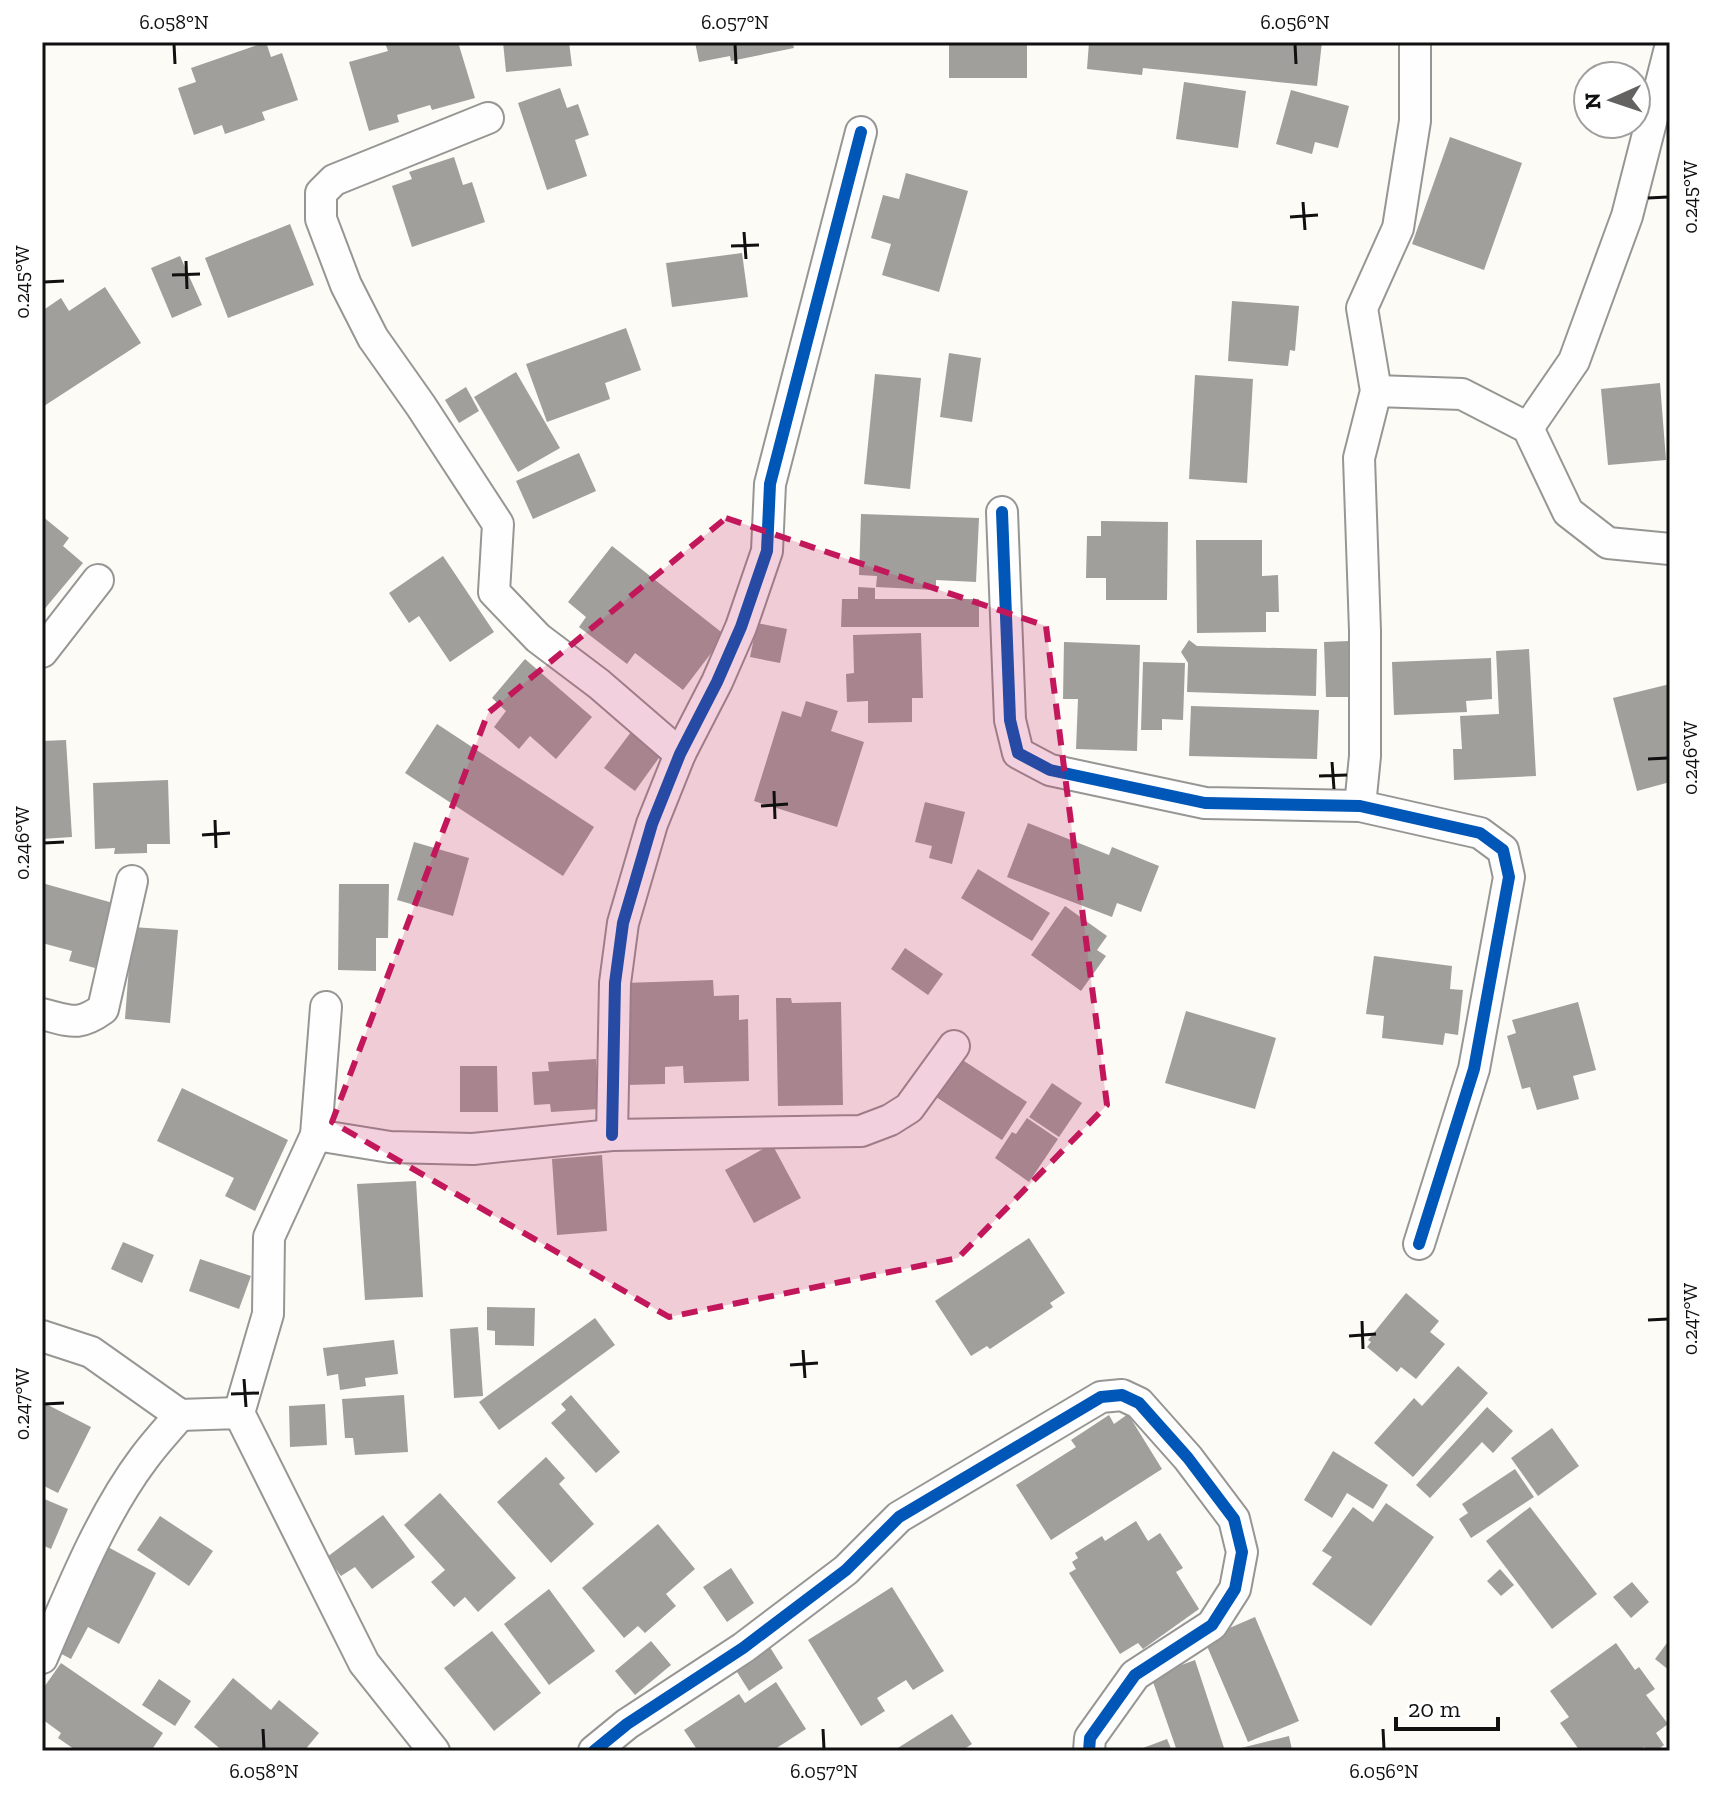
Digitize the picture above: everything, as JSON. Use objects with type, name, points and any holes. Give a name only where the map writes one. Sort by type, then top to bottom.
[{"type":"street","points":[[1360,806],[1365,756],[1365,646],[1359,458],[1376,391],[1362,308],[1398,228],[1415,121],[1415,42]]},
{"type":"street","points":[[1528,428],[1574,361],[1627,216],[1670,48]]},
{"type":"street","points":[[488,118],[334,180],[321,193],[321,219],[346,285],[373,338],[498,524],[494,592],[538,638],[599,684],[680,754]]},
{"type":"street","points":[[612,1135],[615,983],[623,923],[652,824],[680,754],[741,627],[767,551],[770,484],[861,132]]},
{"type":"street","points":[[1376,391],[1462,394],[1528,428],[1568,512],[1608,543],[1670,549]]},
{"type":"street","points":[[1002,512],[1010,720],[1018,753],[1050,770],[1205,803],[1360,806],[1480,833],[1503,850],[1509,877],[1474,1069],[1419,1244]]},
{"type":"street","points":[[42,652],[98,580]]},
{"type":"street","points":[[42,1014],[70,1021],[87,1021],[103,1009],[132,881]]},
{"type":"street","points":[[326,1007],[316,1135],[269,1237],[268,1314],[239,1413],[364,1663],[434,1751]]},
{"type":"street","points":[[316,1135],[390,1147],[473,1149],[612,1135],[861,1131],[890,1120],[909,1108],[954,1046]]},
{"type":"street","points":[[42,1336],[91,1352],[180,1415],[239,1413]]},
{"type":"street","points":[[594,1751],[627,1724],[743,1648],[846,1570],[899,1517],[922,1501],[986,1467],[1101,1397],[1122,1395],[1139,1403],[1188,1458],[1234,1519],[1242,1552],[1235,1589],[1212,1625],[1135,1675],[1090,1738],[1089,1751]]},
{"type":"street","points":[[42,1658],[101,1529],[143,1459],[180,1415]]},
{"type":"highlighted area","points":[[726,518],[1046,626],[1107,1105],[958,1258],[669,1317],[332,1122],[488,713]]},
{"type":"building","points":[[266,42],[271,57],[282,53],[298,100],[262,112],[265,120],[225,134],[222,125],[194,135],[178,88],[196,82],[191,68]]},
{"type":"building","points":[[458,42],[475,98],[432,110],[430,105],[397,115],[399,122],[369,131],[349,62],[388,51],[385,43]]},
{"type":"building","points":[[503,42],[569,42],[572,66],[506,72]]},
{"type":"building","points":[[695,42],[792,42],[794,48],[731,61],[730,56],[699,62]]},
{"type":"building","points":[[949,42],[1027,42],[1027,78],[949,78]]},
{"type":"building","points":[[1089,42],[1322,42],[1317,86],[1143,68],[1142,75],[1087,69]]},
{"type":"building","points":[[1184,82],[1246,91],[1238,148],[1176,139]]},
{"type":"building","points":[[560,88],[567,108],[578,104],[589,135],[575,140],[587,176],[547,190],[518,103]]},
{"type":"building","points":[[1291,90],[1349,106],[1338,148],[1315,142],[1312,154],[1276,144]]},
{"type":"building","points":[[1450,137],[1522,163],[1484,270],[1412,244]]},
{"type":"building","points":[[454,157],[463,185],[472,182],[485,222],[412,247],[392,186],[412,179],[409,172]]},
{"type":"building","points":[[906,173],[968,191],[939,292],[882,275],[891,244],[871,238],[883,195],[899,199]]},
{"type":"building","points":[[290,224],[314,285],[228,318],[205,258]]},
{"type":"building","points":[[742,253],[748,297],[672,307],[666,263]]},
{"type":"building","points":[[180,256],[202,305],[172,318],[151,268]]},
{"type":"building","points":[[105,287],[141,343],[44,406],[42,311],[61,298],[69,311]]},
{"type":"building","points":[[1232,301],[1299,306],[1295,351],[1290,350],[1288,366],[1228,361]]},
{"type":"building","points":[[626,328],[641,370],[605,383],[610,399],[547,422],[526,364]]},
{"type":"building","points":[[949,353],[981,358],[972,422],[940,417]]},
{"type":"building","points":[[516,372],[560,448],[518,472],[474,397]]},
{"type":"building","points":[[875,374],[921,378],[910,489],[864,484]]},
{"type":"building","points":[[1195,375],[1253,379],[1247,483],[1189,479]]},
{"type":"building","points":[[1660,383],[1666,460],[1608,465],[1601,389]]},
{"type":"building","points":[[466,387],[479,411],[459,423],[445,400]]},
{"type":"building","points":[[579,453],[596,491],[533,519],[516,481]]},
{"type":"building","points":[[861,514],[979,518],[976,582],[936,580],[936,590],[876,587],[877,576],[859,575]]},
{"type":"building","points":[[42,516],[69,538],[63,546],[83,563],[42,612]]},
{"type":"building","points":[[1101,521],[1168,522],[1167,600],[1106,600],[1106,578],[1086,578],[1087,536],[1101,536]]},
{"type":"building","points":[[1196,540],[1262,540],[1262,576],[1278,575],[1279,612],[1266,612],[1266,632],[1197,633]]},
{"type":"building","points":[[612,546],[725,635],[683,690],[635,653],[627,664],[579,627],[586,617],[568,602]]},
{"type":"building","points":[[443,556],[494,632],[450,662],[419,616],[409,623],[389,593]]},
{"type":"building","points":[[858,587],[875,588],[875,599],[979,599],[979,627],[841,627],[842,599],[858,599]]},
{"type":"building","points":[[757,623],[787,629],[780,663],[750,657]]},
{"type":"building","points":[[921,633],[923,698],[912,698],[912,722],[868,723],[868,701],[847,702],[846,674],[854,673],[853,635]]},
{"type":"building","points":[[1189,640],[1197,646],[1317,649],[1316,696],[1187,692],[1188,663],[1181,652]]},
{"type":"building","points":[[1349,641],[1351,697],[1326,697],[1324,642]]},
{"type":"building","points":[[1064,642],[1140,645],[1137,751],[1076,749],[1078,699],[1063,699]]},
{"type":"building","points":[[1529,649],[1536,776],[1454,780],[1453,749],[1462,749],[1460,716],[1499,714],[1496,651]]},
{"type":"building","points":[[1491,658],[1492,699],[1466,701],[1467,712],[1394,715],[1392,662]]},
{"type":"building","points":[[525,659],[592,717],[556,759],[530,736],[519,749],[494,727],[506,711],[492,698]]},
{"type":"building","points":[[1143,662],[1185,663],[1183,720],[1162,719],[1162,730],[1141,730]]},
{"type":"building","points":[[1670,684],[1670,782],[1637,791],[1613,698]]},
{"type":"building","points":[[806,701],[838,711],[831,731],[864,742],[837,827],[754,801],[782,711],[801,717]]},
{"type":"building","points":[[1191,706],[1319,710],[1317,759],[1189,756]]},
{"type":"building","points":[[437,724],[594,827],[563,876],[405,773]]},
{"type":"building","points":[[631,732],[661,755],[635,791],[604,768]]},
{"type":"building","points":[[66,740],[72,837],[42,839],[42,741]]},
{"type":"building","points":[[168,780],[170,844],[147,844],[147,853],[114,854],[115,848],[95,849],[93,783]]},
{"type":"building","points":[[925,802],[965,812],[952,864],[929,858],[932,846],[915,842]]},
{"type":"building","points":[[1028,823],[1109,855],[1112,847],[1159,866],[1141,912],[1117,903],[1112,917],[1007,877]]},
{"type":"building","points":[[414,842],[469,858],[453,916],[397,900]]},
{"type":"building","points":[[978,869],[1050,913],[1032,941],[961,898]]},
{"type":"building","points":[[42,883],[113,903],[95,968],[69,961],[72,951],[42,943]]},
{"type":"building","points":[[339,884],[389,884],[388,938],[376,938],[376,971],[338,970]]},
{"type":"building","points":[[1065,906],[1107,936],[1097,950],[1106,956],[1081,991],[1031,955]]},
{"type":"building","points":[[132,927],[178,930],[170,1023],[125,1019]]},
{"type":"building","points":[[905,948],[943,974],[928,995],[891,969]]},
{"type":"building","points":[[1374,956],[1452,966],[1450,989],[1463,990],[1458,1035],[1445,1033],[1443,1045],[1382,1038],[1384,1016],[1366,1014]]},
{"type":"building","points":[[713,980],[714,996],[739,995],[739,1020],[748,1019],[749,1081],[684,1083],[683,1066],[665,1067],[665,1084],[627,1085],[624,983]]},
{"type":"building","points":[[776,998],[791,998],[792,1003],[841,1002],[843,1105],[778,1106]]},
{"type":"building","points":[[1578,1002],[1596,1070],[1573,1076],[1579,1099],[1537,1110],[1530,1087],[1522,1089],[1507,1036],[1516,1033],[1512,1020]]},
{"type":"building","points":[[1186,1011],[1276,1038],[1255,1109],[1165,1083]]},
{"type":"building","points":[[958,1057],[1027,1102],[1002,1140],[933,1095]]},
{"type":"building","points":[[596,1059],[599,1109],[551,1112],[550,1104],[534,1105],[532,1072],[549,1071],[548,1062]]},
{"type":"building","points":[[460,1066],[497,1066],[498,1112],[460,1112]]},
{"type":"building","points":[[1052,1083],[1082,1103],[1059,1137],[1029,1117]]},
{"type":"building","points":[[182,1088],[288,1140],[255,1211],[225,1196],[234,1178],[157,1141]]},
{"type":"building","points":[[1027,1118],[1058,1139],[1029,1182],[995,1158],[1012,1132],[1016,1134]]},
{"type":"building","points":[[772,1144],[801,1198],[754,1223],[725,1170]]},
{"type":"building","points":[[602,1155],[607,1231],[557,1235],[552,1159]]},
{"type":"building","points":[[416,1181],[423,1297],[365,1300],[357,1184]]},
{"type":"building","points":[[1029,1238],[1065,1293],[1050,1303],[1053,1307],[990,1349],[987,1346],[971,1356],[935,1301]]},
{"type":"building","points":[[123,1242],[154,1255],[142,1283],[111,1269]]},
{"type":"building","points":[[200,1259],[251,1276],[239,1309],[189,1291]]},
{"type":"building","points":[[1406,1293],[1439,1321],[1430,1332],[1445,1344],[1416,1379],[1401,1367],[1397,1372],[1367,1347],[1371,1342],[1368,1340]]},
{"type":"building","points":[[487,1307],[535,1308],[534,1346],[495,1345],[495,1331],[487,1330]]},
{"type":"building","points":[[595,1318],[615,1345],[499,1430],[479,1402]]},
{"type":"building","points":[[478,1327],[483,1396],[454,1398],[450,1329]]},
{"type":"building","points":[[394,1340],[398,1374],[365,1378],[366,1386],[340,1390],[338,1374],[327,1376],[323,1348]]},
{"type":"building","points":[[1458,1366],[1488,1393],[1413,1477],[1374,1443],[1414,1398],[1422,1406]]},
{"type":"building","points":[[404,1395],[408,1452],[355,1455],[353,1438],[345,1438],[342,1399]]},
{"type":"building","points":[[571,1395],[620,1452],[596,1473],[551,1423],[566,1410],[561,1404]]},
{"type":"building","points":[[42,1402],[91,1427],[58,1493],[42,1485]]},
{"type":"building","points":[[325,1404],[327,1445],[290,1447],[289,1406]]},
{"type":"building","points":[[1487,1407],[1513,1431],[1493,1453],[1482,1442],[1430,1498],[1416,1485]]},
{"type":"building","points":[[1128,1414],[1162,1469],[1051,1540],[1016,1485],[1076,1447],[1071,1440],[1109,1415],[1114,1424]]},
{"type":"building","points":[[1552,1428],[1579,1466],[1538,1496],[1511,1458]]},
{"type":"building","points":[[1333,1451],[1388,1485],[1373,1509],[1347,1493],[1332,1518],[1304,1500]]},
{"type":"building","points":[[546,1457],[565,1478],[559,1484],[594,1524],[551,1563],[497,1502]]},
{"type":"building","points":[[1515,1469],[1534,1497],[1471,1538],[1459,1519],[1468,1513],[1462,1504]]},
{"type":"building","points":[[440,1493],[516,1578],[478,1612],[465,1597],[454,1607],[431,1582],[445,1570],[404,1525]]},
{"type":"building","points":[[42,1498],[68,1509],[51,1549],[42,1545]]},
{"type":"building","points":[[1386,1503],[1434,1537],[1371,1626],[1312,1584],[1332,1557],[1322,1551],[1353,1507],[1373,1522]]},
{"type":"building","points":[[1530,1507],[1597,1594],[1552,1629],[1486,1541]]},
{"type":"building","points":[[383,1515],[415,1557],[372,1589],[355,1567],[341,1576],[327,1557]]},
{"type":"building","points":[[160,1516],[213,1551],[189,1586],[137,1550]]},
{"type":"building","points":[[1136,1521],[1148,1541],[1160,1533],[1183,1568],[1176,1572],[1199,1609],[1143,1649],[1138,1643],[1120,1654],[1069,1573],[1076,1569],[1072,1562],[1078,1558],[1075,1553],[1102,1536],[1105,1541]]},
{"type":"building","points":[[658,1524],[695,1569],[666,1594],[676,1606],[645,1633],[638,1626],[624,1638],[582,1588]]},
{"type":"building","points":[[106,1546],[156,1573],[119,1644],[88,1627],[71,1659],[52,1649]]},
{"type":"building","points":[[731,1568],[754,1603],[727,1622],[703,1587]]},
{"type":"building","points":[[1500,1569],[1514,1585],[1501,1596],[1487,1581]]},
{"type":"building","points":[[1632,1582],[1649,1602],[1631,1618],[1613,1597]]},
{"type":"building","points":[[892,1587],[944,1671],[913,1690],[906,1680],[877,1698],[885,1711],[861,1726],[808,1640]]},
{"type":"building","points":[[549,1589],[595,1651],[549,1685],[504,1624]]},
{"type":"building","points":[[1255,1617],[1299,1721],[1248,1742],[1204,1639]]},
{"type":"building","points":[[492,1631],[541,1693],[494,1731],[444,1668]]},
{"type":"building","points":[[1670,1639],[1670,1671],[1655,1659]]},
{"type":"building","points":[[651,1641],[671,1665],[635,1695],[615,1671]]},
{"type":"building","points":[[766,1641],[783,1668],[749,1691],[732,1664]]},
{"type":"building","points":[[1616,1643],[1635,1670],[1639,1667],[1655,1689],[1646,1695],[1668,1724],[1656,1733],[1664,1745],[1656,1751],[1646,1751],[1644,1747],[1638,1751],[1580,1751],[1560,1723],[1569,1717],[1550,1691]]},
{"type":"building","points":[[1195,1660],[1225,1751],[1177,1751],[1151,1676]]},
{"type":"building","points":[[61,1663],[163,1733],[151,1751],[73,1751],[58,1738],[61,1733],[42,1719],[42,1690]]},
{"type":"building","points":[[233,1678],[271,1710],[279,1700],[319,1733],[304,1751],[223,1751],[194,1727]]},
{"type":"building","points":[[159,1679],[191,1701],[175,1726],[142,1705]]},
{"type":"building","points":[[776,1682],[806,1729],[772,1751],[698,1751],[684,1730],[739,1694],[745,1703]]},
{"type":"building","points":[[952,1714],[972,1744],[961,1751],[893,1751]]},
{"type":"building","points":[[1289,1736],[1292,1750],[1242,1751],[1241,1748]]},
{"type":"building","points":[[1167,1739],[1172,1751],[1135,1751]]},
{"type":"cycle path","points":[[612,1135],[615,983],[623,923],[652,824],[680,754],[741,627],[767,551],[770,484],[861,132]]},
{"type":"cycle path","points":[[1002,512],[1010,720],[1018,753],[1050,770],[1205,803],[1360,806],[1480,833],[1503,850],[1509,877],[1474,1069],[1419,1244]]},
{"type":"cycle path","points":[[594,1751],[627,1724],[743,1648],[846,1570],[899,1517],[1101,1397],[1122,1395],[1139,1403],[1188,1458],[1234,1519],[1242,1552],[1235,1589],[1212,1625],[1135,1675],[1090,1738],[1089,1751]]}]
